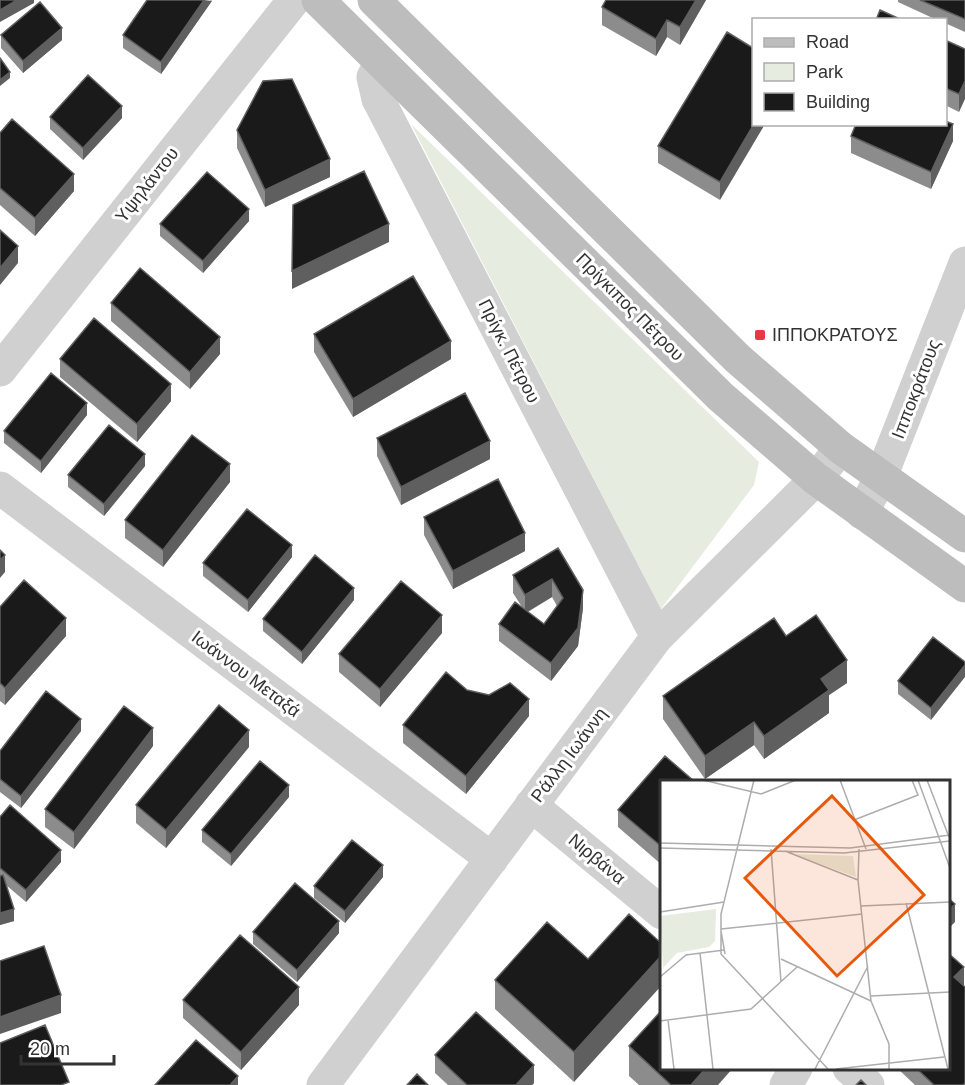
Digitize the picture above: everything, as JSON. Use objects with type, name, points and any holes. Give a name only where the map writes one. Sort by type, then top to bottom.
[{"type":"main road","name":"Πρίγκιπος Πέτρου","points":[[318,0],[721,397],[816,479],[965,586]]},
{"type":"main road","points":[[374,0],[738,359],[841,448],[965,536]]},
{"type":"street","name":"Υψηλάντου","points":[[0,370],[294,0]]},
{"type":"street","name":"Πρίγκ. Πέτρου","points":[[381,63],[373,78],[378,99],[657,637]]},
{"type":"street","name":"Ιπποκράτους","points":[[862,513],[881,477],[965,263]]},
{"type":"street","name":"Ράλλη Ιωάννη","points":[[323,1085],[657,637],[816,479],[841,448]]},
{"type":"street","name":"Ιωάννου Μεταξά","points":[[0,488],[492,859]]},
{"type":"street","name":"Νιρβάνα","points":[[531,805],[660,910]]},
{"type":"street","points":[[786,1085],[795,1070]]},
{"type":"street","points":[[851,1070],[868,1085]]},
{"type":"green space","points":[[411,124],[759,462],[754,485],[661,609]]},
{"type":"building","points":[[0,0],[17,0],[0,10]]},
{"type":"building","points":[[147,0],[204,0],[161,62],[123,35]]},
{"type":"building","points":[[606,0],[696,0],[680,27],[667,20],[656,39],[602,7]]},
{"type":"building","points":[[920,0],[965,0],[965,19]]},
{"type":"building","points":[[40,2],[62,28],[23,61],[1,35]]},
{"type":"building","points":[[880,10],[898,18],[877,18]]},
{"type":"building","points":[[727,32],[752,47],[753,126],[720,182],[658,146]]},
{"type":"building","points":[[947,41],[965,49],[965,81],[959,94],[947,89]]},
{"type":"building","points":[[0,58],[10,72],[0,80]]},
{"type":"building","points":[[88,75],[122,106],[83,148],[50,117]]},
{"type":"building","points":[[292,79],[330,159],[265,190],[237,130],[263,81]]},
{"type":"building","points":[[12,119],[74,174],[35,218],[0,188],[0,133]]},
{"type":"building","points":[[947,122],[953,124],[931,172],[851,136],[855,126],[947,126]]},
{"type":"building","points":[[364,171],[389,224],[292,271],[293,205]]},
{"type":"building","points":[[207,172],[249,209],[203,261],[160,224]]},
{"type":"building","points":[[0,230],[18,246],[0,268]]},
{"type":"building","points":[[140,268],[220,337],[190,372],[111,303]]},
{"type":"building","points":[[413,276],[451,341],[353,399],[314,334]]},
{"type":"building","points":[[94,318],[171,384],[137,424],[60,359]]},
{"type":"building","points":[[51,373],[87,403],[41,461],[4,431]]},
{"type":"building","points":[[465,393],[490,441],[401,487],[377,438]]},
{"type":"building","points":[[109,425],[145,454],[104,504],[68,475]]},
{"type":"building","points":[[192,435],[230,464],[163,550],[125,520]]},
{"type":"building","points":[[498,479],[525,533],[453,571],[424,517]]},
{"type":"building","points":[[247,509],[292,545],[248,600],[203,563]]},
{"type":"building","points":[[558,548],[583,590],[578,628],[551,663],[499,624],[515,602],[544,624],[563,598],[552,579],[525,595],[513,575]]},
{"type":"building","points":[[0,550],[5,555],[0,560]]},
{"type":"building","points":[[315,555],[354,588],[302,652],[263,619]]},
{"type":"building","points":[[24,580],[66,618],[5,688],[0,683],[0,607]]},
{"type":"building","points":[[401,581],[442,615],[380,689],[339,654]]},
{"type":"building","points":[[816,615],[847,660],[821,679],[829,690],[764,736],[754,722],[705,756],[663,696],[774,618],[786,636]]},
{"type":"building","points":[[933,637],[965,662],[965,665],[931,708],[898,681]]},
{"type":"building","points":[[446,672],[467,690],[489,695],[510,683],[529,699],[466,776],[403,725]]},
{"type":"building","points":[[46,691],[81,719],[21,796],[0,779],[0,751]]},
{"type":"building","points":[[219,705],[249,730],[166,830],[136,805]]},
{"type":"building","points":[[124,706],[153,728],[74,832],[45,809]]},
{"type":"building","points":[[665,756],[693,780],[660,780],[660,845],[618,810]]},
{"type":"building","points":[[260,761],[289,785],[231,854],[202,830]]},
{"type":"building","points":[[10,805],[61,850],[26,890],[0,868],[0,817]]},
{"type":"building","points":[[352,840],[383,865],[345,911],[314,886]]},
{"type":"building","points":[[3,875],[14,909],[0,913],[0,876]]},
{"type":"building","points":[[295,883],[339,921],[297,970],[253,932]]},
{"type":"building","points":[[950,900],[955,904],[950,909]]},
{"type":"building","points":[[629,914],[660,942],[660,957],[574,1052],[495,980],[547,922],[588,959]]},
{"type":"building","points":[[240,935],[299,987],[241,1052],[183,1000]]},
{"type":"building","points":[[44,946],[61,995],[0,1017],[0,961]]},
{"type":"building","points":[[950,955],[964,967],[954,977],[965,987],[965,1083],[963,1085],[934,1085],[918,1070],[950,1070]]},
{"type":"building","points":[[476,1012],[534,1065],[516,1085],[467,1085],[435,1055]]},
{"type":"building","points":[[660,1012],[660,1070],[704,1070],[691,1085],[671,1085],[629,1046]]},
{"type":"building","points":[[45,1025],[69,1082],[61,1085],[0,1085],[0,1043]]},
{"type":"building","points":[[196,1040],[238,1076],[230,1085],[155,1085]]},
{"type":"building","points":[[417,1074],[428,1085],[407,1085]]},
{"type":"building","points":[[861,1080],[866,1085],[856,1085]]},
{"type":"place","name":"ΙΠΠΟΚΡΑΤΟΥΣ","points":[[760,335]]}]
